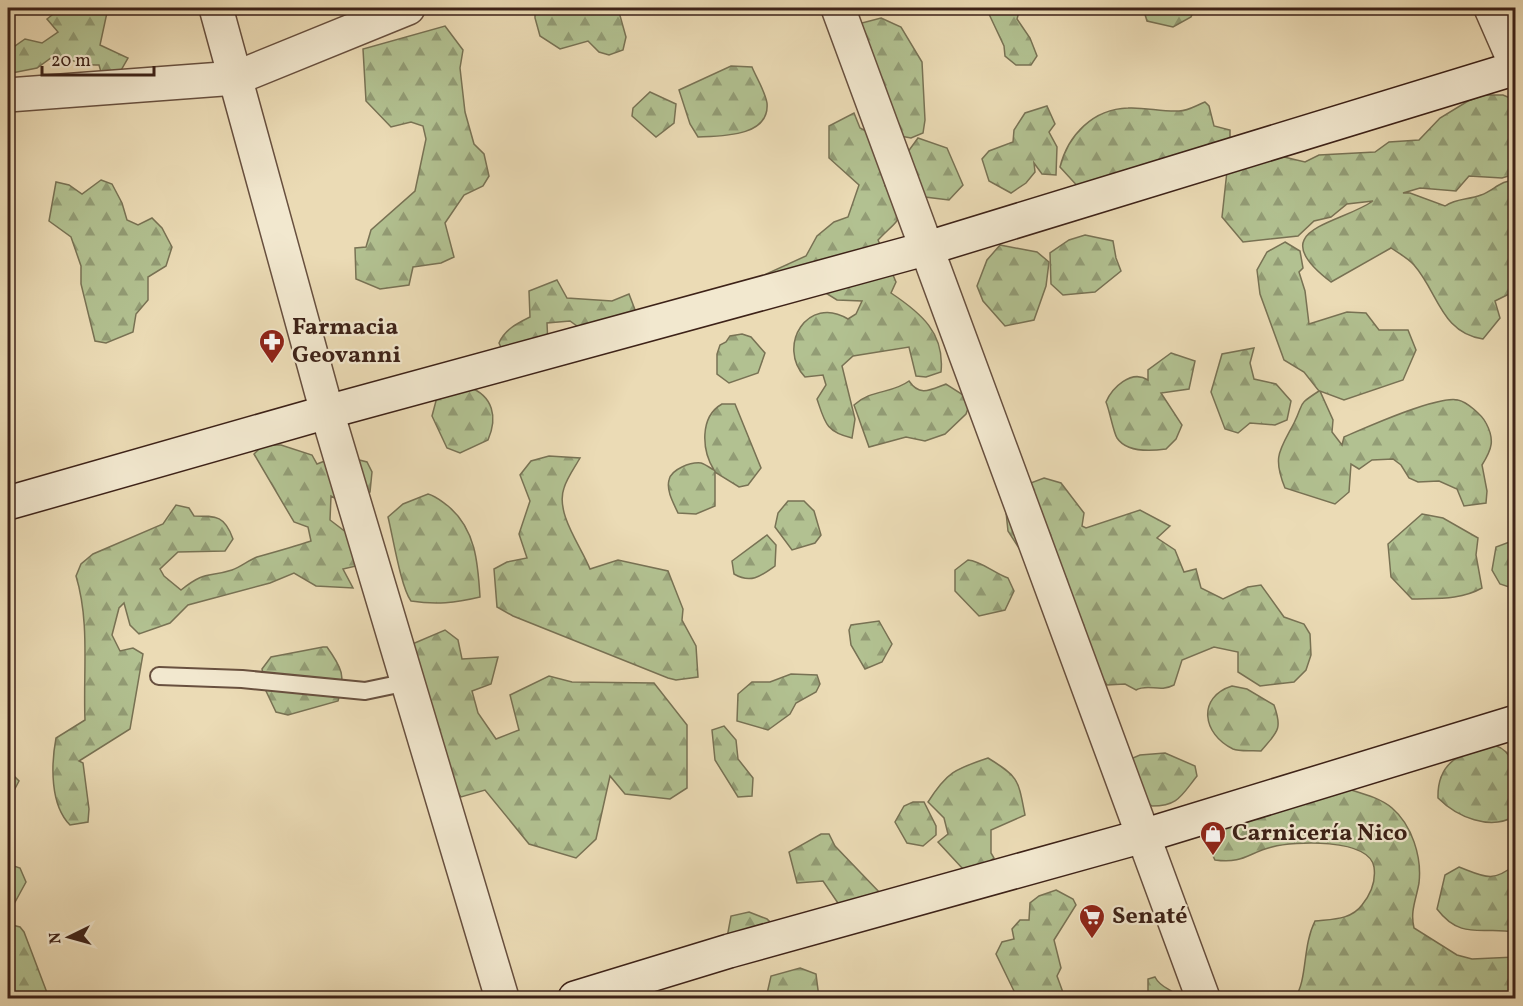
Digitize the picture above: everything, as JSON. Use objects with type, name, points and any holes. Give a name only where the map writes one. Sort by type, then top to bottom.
[{"type":"street","points":[[216,8],[327,412],[502,999]]},
{"type":"street","points":[[8,95],[237,78],[408,8]]},
{"type":"street","points":[[838,8],[1203,999]]},
{"type":"street","points":[[8,503],[327,412],[928,248],[1515,66],[1491,8]]},
{"type":"street","points":[[575,999],[729,951],[1143,836],[1515,722]]},
{"type":"lane","points":[[159,676],[242,679],[365,691],[408,682]]},
{"type":"green space","points":[[108,8],[100,45],[128,58],[120,72],[101,72],[99,65],[81,63],[55,55],[37,68],[12,73],[8,70],[8,51],[25,39],[42,43],[58,32],[47,19],[52,15],[52,9]]},
{"type":"green space","points":[[535,8],[629,8],[619,12],[626,37],[623,50],[609,55],[599,52],[588,41],[560,49],[540,36]]},
{"type":"green space","points":[[992,8],[1020,8],[1017,19],[1030,38],[1037,56],[1031,65],[1016,65],[1005,56],[1004,46],[988,12]]},
{"type":"green space","points":[[1143,8],[1195,8],[1191,17],[1173,27],[1147,21]]},
{"type":"green space","points":[[881,18],[901,27],[922,62],[925,120],[923,133],[911,138],[884,133],[858,24]]},
{"type":"green space","points":[[445,26],[463,50],[460,68],[465,112],[474,144],[484,154],[489,176],[483,186],[464,195],[445,223],[454,257],[441,263],[413,267],[409,285],[380,289],[356,279],[355,248],[366,247],[371,230],[415,191],[426,139],[423,126],[411,122],[391,127],[366,101],[363,49]]},
{"type":"green space","points":[[731,66],[752,67],[766,98],[766,114],[761,123],[742,132],[698,137],[690,124],[679,90]]},
{"type":"green space","points":[[650,92],[676,104],[674,123],[656,137],[632,116],[633,108]]},
{"type":"green space","points":[[1484,95],[1503,95],[1515,100],[1515,174],[1502,178],[1469,176],[1456,191],[1420,188],[1403,193],[1410,193],[1445,206],[1481,195],[1502,183],[1515,181],[1515,291],[1495,301],[1500,318],[1483,339],[1458,329],[1442,310],[1414,265],[1391,248],[1331,282],[1311,264],[1303,250],[1304,239],[1326,223],[1373,201],[1347,204],[1331,217],[1314,221],[1298,236],[1243,242],[1222,217],[1227,171],[1280,156],[1305,162],[1319,155],[1375,152],[1389,142],[1419,140],[1440,118],[1468,101]]},
{"type":"green space","points":[[1205,102],[1209,106],[1214,126],[1230,130],[1230,143],[1081,190],[1060,167],[1069,144],[1076,135],[1084,126],[1104,113],[1128,108],[1182,111]]},
{"type":"green space","points":[[1047,106],[1055,124],[1049,132],[1057,147],[1056,175],[1042,174],[1034,163],[1035,172],[1026,183],[1011,193],[989,181],[982,159],[989,151],[1013,142],[1014,130],[1025,113]]},
{"type":"green space","points":[[854,113],[860,128],[878,137],[885,186],[889,188],[899,213],[896,221],[878,240],[896,282],[891,293],[912,308],[929,325],[939,346],[941,372],[926,377],[916,376],[909,347],[853,356],[842,366],[855,419],[852,438],[837,433],[828,425],[817,399],[826,385],[823,375],[805,377],[797,365],[794,351],[795,338],[809,318],[820,313],[833,313],[848,319],[856,314],[862,301],[837,300],[821,290],[761,284],[764,275],[806,256],[817,236],[834,222],[848,217],[859,185],[829,158],[829,126]]},
{"type":"green space","points":[[918,138],[947,148],[963,185],[949,200],[925,197],[907,153]]},
{"type":"green space","points":[[101,180],[112,184],[122,203],[127,220],[138,225],[152,218],[162,228],[172,247],[166,266],[148,277],[148,300],[136,314],[133,332],[106,343],[95,341],[81,284],[81,266],[71,237],[49,221],[56,182],[69,185],[82,194]]},
{"type":"green space","points":[[1085,235],[1113,241],[1121,271],[1095,292],[1063,295],[1051,284],[1050,253],[1069,240]]},
{"type":"green space","points":[[1285,242],[1300,251],[1303,268],[1299,272],[1305,291],[1309,324],[1347,312],[1366,313],[1379,330],[1408,330],[1416,350],[1403,380],[1344,400],[1320,391],[1333,420],[1332,432],[1342,445],[1344,437],[1401,413],[1435,402],[1462,401],[1481,416],[1491,434],[1490,449],[1482,465],[1487,491],[1486,503],[1464,506],[1457,489],[1439,481],[1418,482],[1409,478],[1401,465],[1393,459],[1372,460],[1359,469],[1351,464],[1349,492],[1335,504],[1285,488],[1279,468],[1279,454],[1302,404],[1319,391],[1304,372],[1284,360],[1260,294],[1257,270],[1267,252]]},
{"type":"green space","points":[[1000,245],[1037,252],[1049,262],[1046,286],[1034,320],[1005,326],[983,301],[977,286],[987,260]]},
{"type":"green space","points":[[557,280],[567,298],[612,301],[629,294],[637,315],[600,324],[577,326],[570,321],[547,323],[548,345],[505,356],[499,343],[508,330],[530,317],[529,291]]},
{"type":"green space","points":[[742,334],[751,337],[765,353],[758,373],[729,383],[717,374],[717,354],[720,345],[730,336]]},
{"type":"green space","points":[[1254,348],[1250,363],[1254,379],[1276,384],[1291,401],[1287,420],[1275,425],[1250,423],[1238,433],[1225,429],[1211,392],[1222,354]]},
{"type":"green space","points":[[1171,353],[1195,361],[1189,389],[1161,393],[1182,425],[1176,439],[1166,449],[1133,449],[1121,443],[1117,438],[1106,402],[1117,386],[1129,378],[1142,377],[1148,380],[1148,370]]},
{"type":"green space","points":[[909,381],[921,391],[946,384],[971,400],[966,414],[945,434],[925,441],[906,437],[869,447],[854,405],[867,396],[896,388]]},
{"type":"green space","points":[[469,387],[484,396],[488,402],[493,415],[493,423],[488,440],[460,453],[447,448],[432,416],[437,397]]},
{"type":"green space","points":[[722,404],[735,404],[761,468],[748,485],[739,487],[715,472],[715,506],[696,514],[678,513],[671,497],[669,480],[673,473],[687,465],[703,464],[714,470],[705,444],[706,426],[709,417]]},
{"type":"green space","points":[[263,445],[281,445],[312,455],[317,464],[340,455],[367,462],[372,472],[370,492],[347,505],[331,496],[330,520],[347,533],[356,566],[343,569],[353,588],[316,586],[294,573],[270,583],[188,605],[170,623],[139,634],[130,625],[124,603],[119,608],[112,635],[120,651],[133,648],[143,654],[130,729],[79,761],[83,763],[89,809],[88,822],[70,825],[63,817],[55,796],[53,760],[56,738],[85,720],[83,611],[76,576],[81,564],[93,554],[163,524],[176,505],[189,508],[194,516],[219,519],[227,526],[233,539],[225,551],[178,552],[160,569],[164,576],[181,590],[202,577],[232,570],[257,557],[311,541],[308,527],[294,522],[254,454]]},
{"type":"green space","points":[[549,456],[580,458],[569,476],[562,498],[566,519],[590,569],[618,560],[668,571],[683,609],[682,620],[696,646],[698,677],[676,680],[668,678],[513,616],[497,607],[494,569],[507,562],[527,558],[519,534],[530,501],[520,475],[531,461]]},
{"type":"green space","points":[[1044,478],[1061,483],[1084,513],[1082,526],[1086,528],[1140,510],[1170,526],[1157,538],[1175,550],[1184,572],[1196,569],[1201,588],[1223,599],[1248,587],[1261,585],[1284,617],[1304,624],[1310,634],[1311,655],[1306,670],[1294,682],[1260,686],[1238,672],[1238,652],[1214,647],[1182,660],[1174,685],[1169,687],[1145,687],[1136,690],[1125,684],[1107,685],[1008,531],[1004,493]]},
{"type":"green space","points":[[428,494],[448,506],[465,525],[474,548],[480,597],[454,602],[429,603],[411,601],[407,594],[388,517],[403,504]]},
{"type":"green space","points":[[788,501],[804,501],[814,511],[821,535],[815,543],[792,550],[775,527],[778,513]]},
{"type":"green space","points":[[1422,514],[1443,518],[1478,538],[1476,555],[1482,588],[1466,595],[1412,599],[1391,577],[1388,544]]},
{"type":"green space","points":[[767,535],[776,545],[775,566],[760,576],[751,578],[734,574],[732,561]]},
{"type":"green space","points":[[1515,542],[1515,589],[1500,584],[1492,570],[1496,547]]},
{"type":"green space","points":[[968,560],[1008,578],[1014,591],[1005,610],[979,616],[955,591],[955,570]]},
{"type":"green space","points":[[879,621],[892,644],[882,662],[865,669],[851,645],[849,630],[851,625]]},
{"type":"green space","points":[[445,630],[458,640],[462,659],[498,657],[491,684],[472,691],[478,713],[496,739],[519,730],[510,695],[549,676],[572,682],[654,683],[687,725],[687,788],[670,799],[625,794],[610,776],[596,839],[576,858],[529,844],[485,790],[461,797],[428,750],[410,645]]},
{"type":"green space","points":[[327,647],[341,672],[342,685],[338,701],[288,715],[276,712],[266,691],[262,669],[271,657]]},
{"type":"green space","points":[[791,674],[817,675],[820,684],[816,692],[796,703],[790,714],[768,730],[737,721],[738,694],[752,682],[770,682]]},
{"type":"green space","points":[[1232,686],[1247,689],[1274,705],[1278,720],[1277,730],[1261,751],[1233,749],[1215,734],[1210,725],[1209,707],[1213,698]]},
{"type":"green space","points":[[724,726],[736,740],[738,759],[753,778],[752,796],[738,797],[715,760],[712,730]]},
{"type":"green space","points":[[1494,745],[1510,756],[1513,764],[1516,784],[1515,816],[1495,822],[1474,820],[1455,811],[1438,798],[1439,785],[1447,766],[1454,760],[1472,751]]},
{"type":"green space","points":[[1165,753],[1195,766],[1197,776],[1183,794],[1173,802],[1152,806],[1139,796],[1121,763],[1140,755]]},
{"type":"green space","points":[[988,758],[1006,770],[1015,780],[1021,794],[1025,815],[991,830],[991,853],[994,858],[980,869],[963,869],[938,842],[948,834],[944,818],[928,802],[941,784],[953,773],[967,765]]},
{"type":"green space","points":[[12,774],[19,781],[8,802],[8,776]]},
{"type":"green space","points":[[1345,788],[1387,804],[1399,815],[1410,832],[1417,852],[1420,873],[1413,911],[1414,928],[1457,955],[1472,959],[1515,957],[1515,998],[1295,998],[1302,981],[1308,941],[1315,921],[1347,916],[1358,910],[1368,896],[1373,882],[1374,867],[1369,858],[1345,846],[1313,843],[1272,847],[1239,859],[1225,861],[1215,860],[1207,844],[1213,828]]},
{"type":"green space","points":[[913,802],[924,802],[936,826],[936,835],[923,846],[907,843],[895,822],[904,806]]},
{"type":"green space","points":[[821,834],[829,834],[835,846],[881,894],[842,909],[823,881],[797,883],[789,852]]},
{"type":"green space","points":[[8,864],[20,868],[26,882],[8,915]]},
{"type":"green space","points":[[1515,865],[1515,932],[1464,929],[1446,919],[1437,909],[1445,875],[1459,867],[1482,876],[1494,876]]},
{"type":"green space","points":[[1056,890],[1073,899],[1076,905],[1054,940],[1061,968],[1057,976],[1065,998],[1013,998],[1014,991],[996,954],[1002,942],[1014,939],[1012,929],[1020,920],[1029,920],[1030,903],[1039,896]]},
{"type":"green space","points":[[749,912],[767,919],[776,928],[726,943],[731,916]]},
{"type":"green space","points":[[8,924],[20,927],[24,932],[49,998],[8,998]]},
{"type":"green space","points":[[800,968],[816,974],[819,998],[766,998],[771,976]]},
{"type":"green space","points":[[1155,977],[1160,984],[1179,998],[1148,998],[1148,979]]},
{"type":"place","name":"Farmacia Geovanni","points":[[272,365]]},
{"type":"place","name":"Carnicería Nico","points":[[1213,857]]},
{"type":"place","name":"Senaté","points":[[1092,940]]}]
